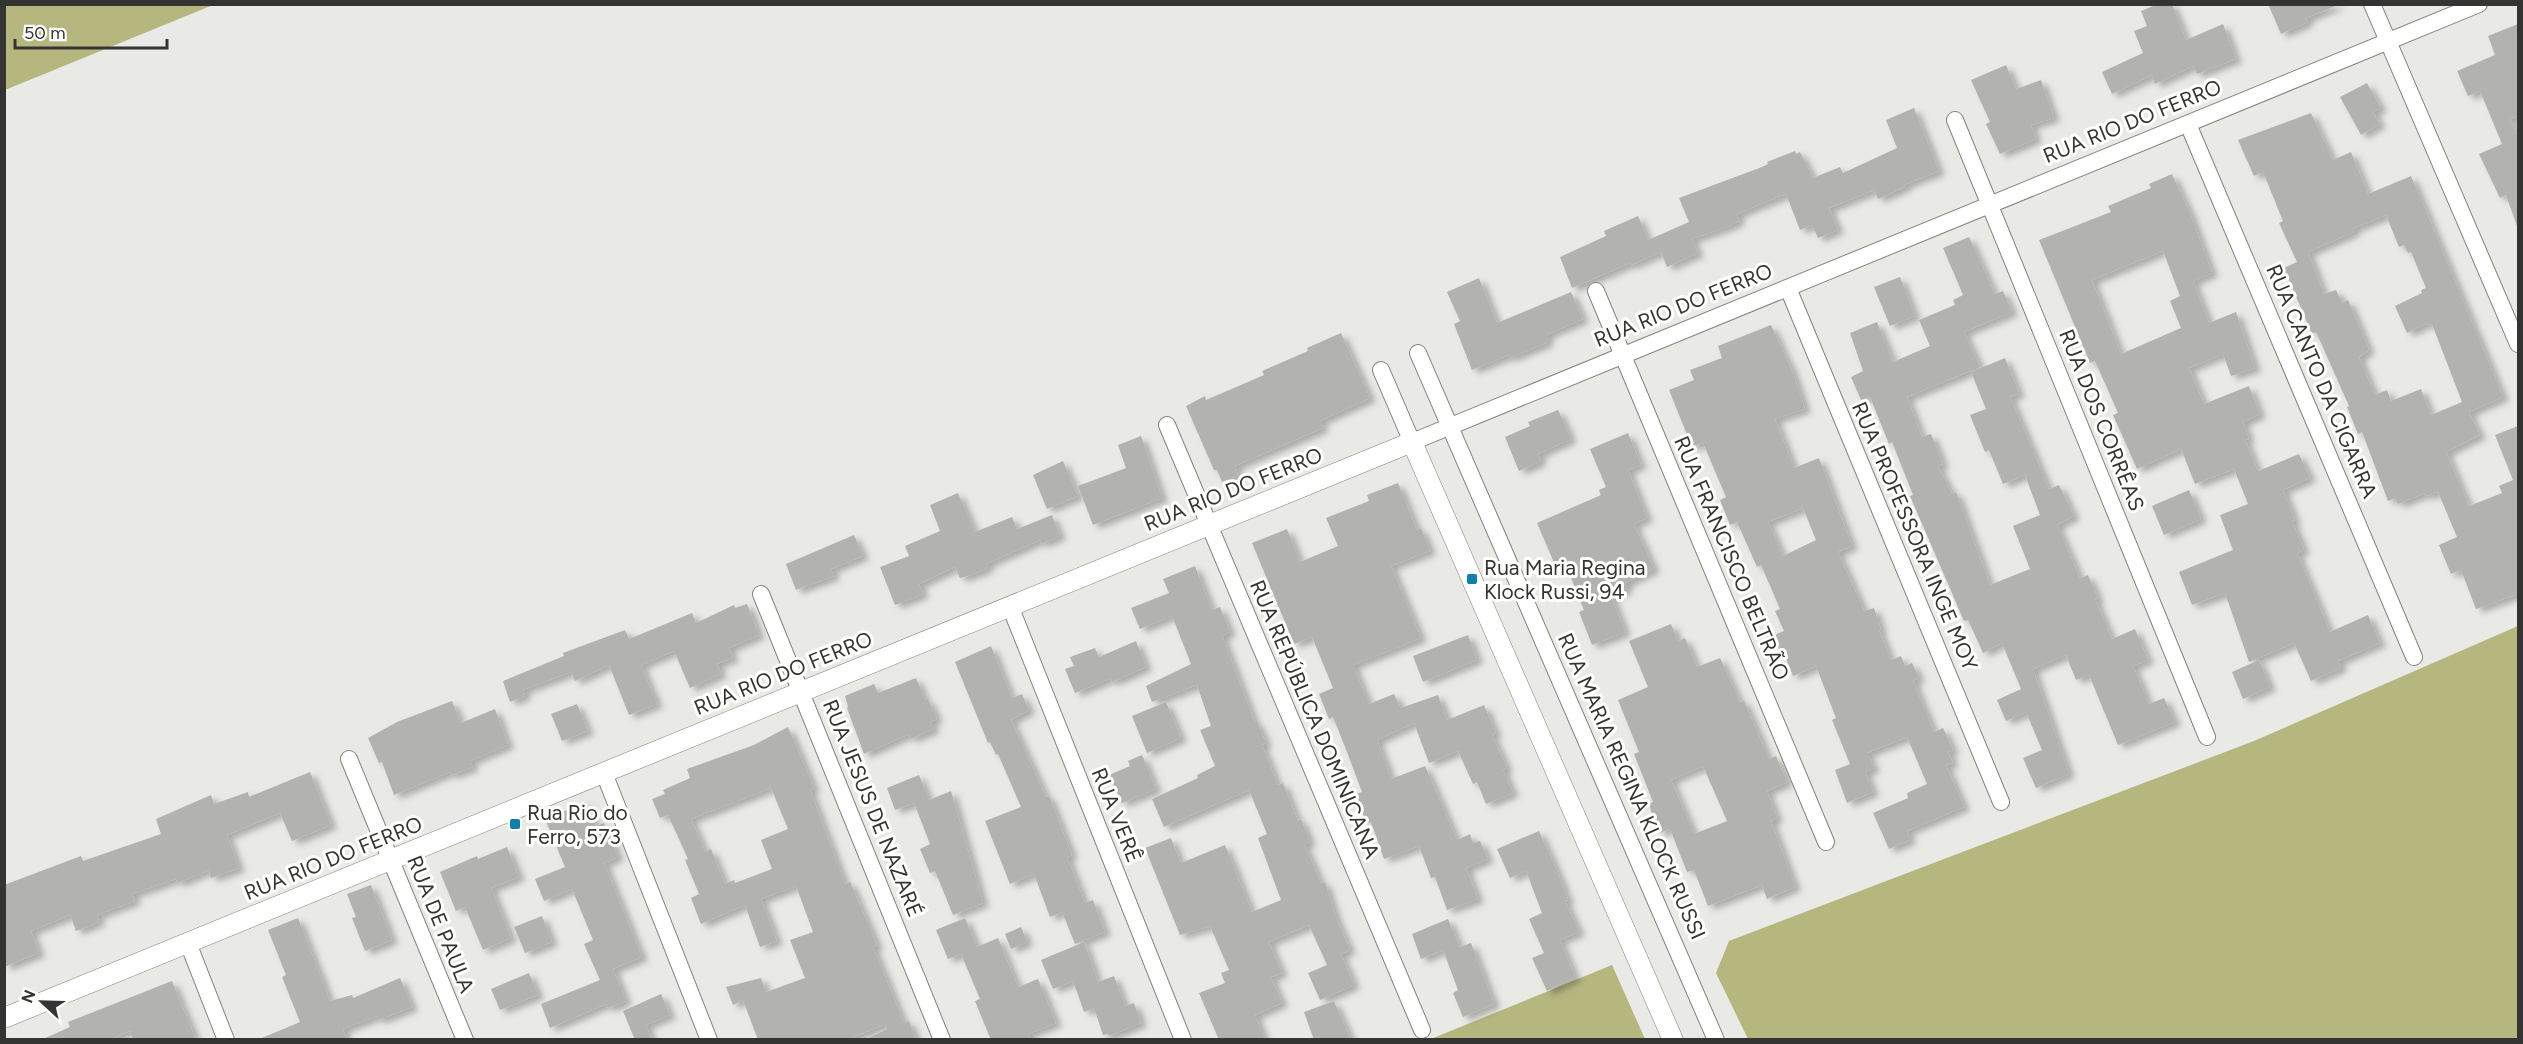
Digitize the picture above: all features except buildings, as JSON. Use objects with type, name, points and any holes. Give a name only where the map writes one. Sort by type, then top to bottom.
[{"type":"street","points":[[2372,4],[2518,344]]},
{"type":"street","name":"RUA RIO DO FERRO","points":[[4,1018],[2480,4]]},
{"type":"street","name":"RUA DOS CORRÊAS","points":[[1955,120],[2207,737]]},
{"type":"street","name":"RUA CANTO DA CIGARRA","points":[[2188,124],[2414,657]]},
{"type":"street","name":"RUA PROFESSORA INGE MOY","points":[[1788,288],[2001,802]]},
{"type":"street","name":"RUA FRANCISCO BELTRÃO","points":[[1596,291],[1826,842]]},
{"type":"street","name":"RUA MARIA REGINA KLOCK RUSSI","points":[[1418,353],[1716,1040]]},
{"type":"street","points":[[1381,370],[1673,1040]]},
{"type":"street","name":"RUA REPÚBLICA DOMINICANA","points":[[1167,425],[1422,1030]]},
{"type":"street","name":"RUA JESUS DE NAZARÉ","points":[[761,594],[942,1040]]},
{"type":"street","name":"RUA VERÊ","points":[[1010,606],[1183,1040]]},
{"type":"street","name":"RUA DE PAULA","points":[[349,759],[465,1040]]},
{"type":"street","points":[[604,773],[709,1040]]},
{"type":"street","points":[[188,943],[226,1040]]},
{"type":"green space","points":[[5,4],[213,4],[213,5],[5,90]]},
{"type":"green space","points":[[2518,626],[2518,1037],[2512,1040],[1748,1039],[1716,973],[1729,941],[2254,741]]},
{"type":"green space","points":[[1612,965],[1645,1039],[1431,1039]]},
{"type":"place","name":"Rua Maria Regina Klock Russi, 94","points":[[1472,579]]},
{"type":"place","name":"Rua Rio do Ferro, 573","points":[[515,824]]}]
